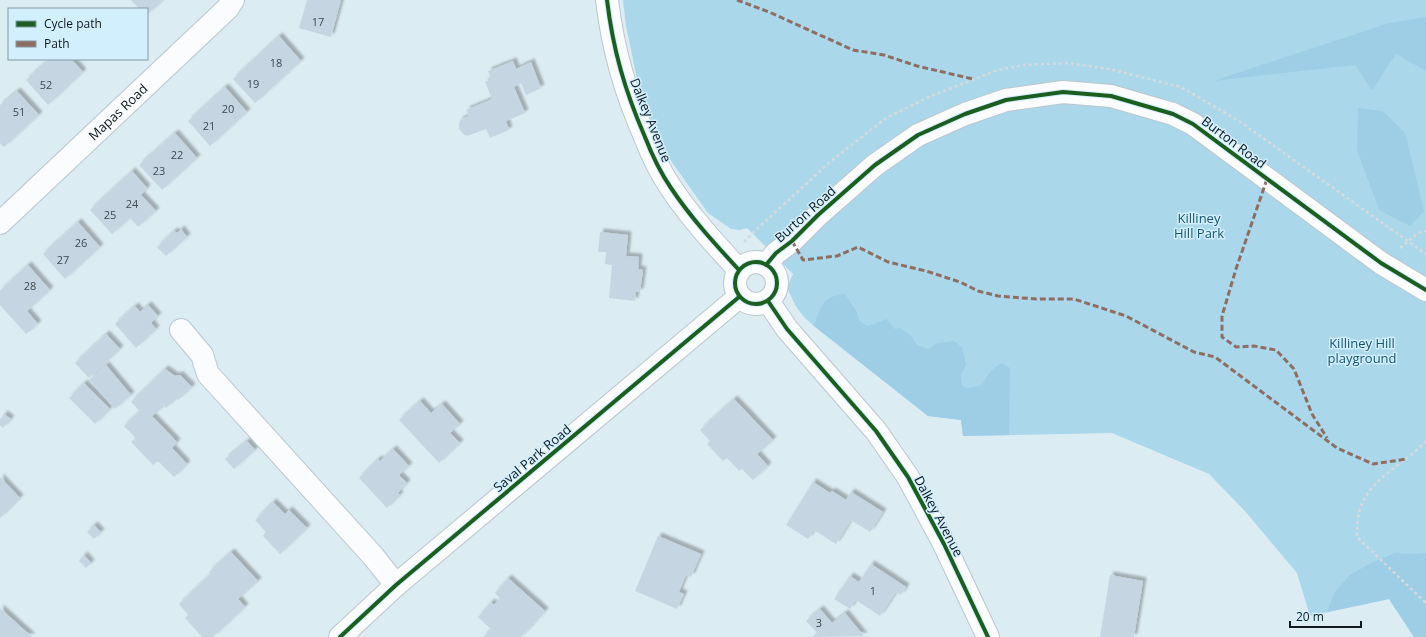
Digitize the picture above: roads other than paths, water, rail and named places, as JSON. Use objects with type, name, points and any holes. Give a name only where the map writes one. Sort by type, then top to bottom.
[{"type":"street","name":"Mapas Road","points":[[0,223],[228,8],[233,0]]},
{"type":"street","name":"Dalkey Avenue","points":[[607,0],[616,55],[625,88],[655,161],[670,187],[688,212],[734,264]]},
{"type":"street","name":"Burton Road","points":[[766,265],[776,253],[792,241],[818,215],[875,165],[918,135],[965,114],[1006,100],[1063,92],[1111,96],[1173,114],[1193,124],[1381,263],[1426,290]]},
{"type":"street","points":[[758,262],[766,265],[775,274],[777,285],[775,293],[768,301],[758,305],[745,302],[739,297],[735,286],[736,275],[734,264],[745,265],[758,262]]},
{"type":"street","name":"Saval Park Road","points":[[340,637],[396,585],[739,297]]},
{"type":"street","name":"Dalkey Avenue","points":[[768,301],[787,329],[876,431],[908,477],[944,544],[988,637]]},
{"type":"street","points":[[180,330],[202,355],[208,374],[372,556],[396,585]]},
{"type":"park label","name":"Killiney Hill Park","points":[[1199,226]]},
{"type":"park label","name":"Killiney Hill playground","points":[[1362,350]]}]
